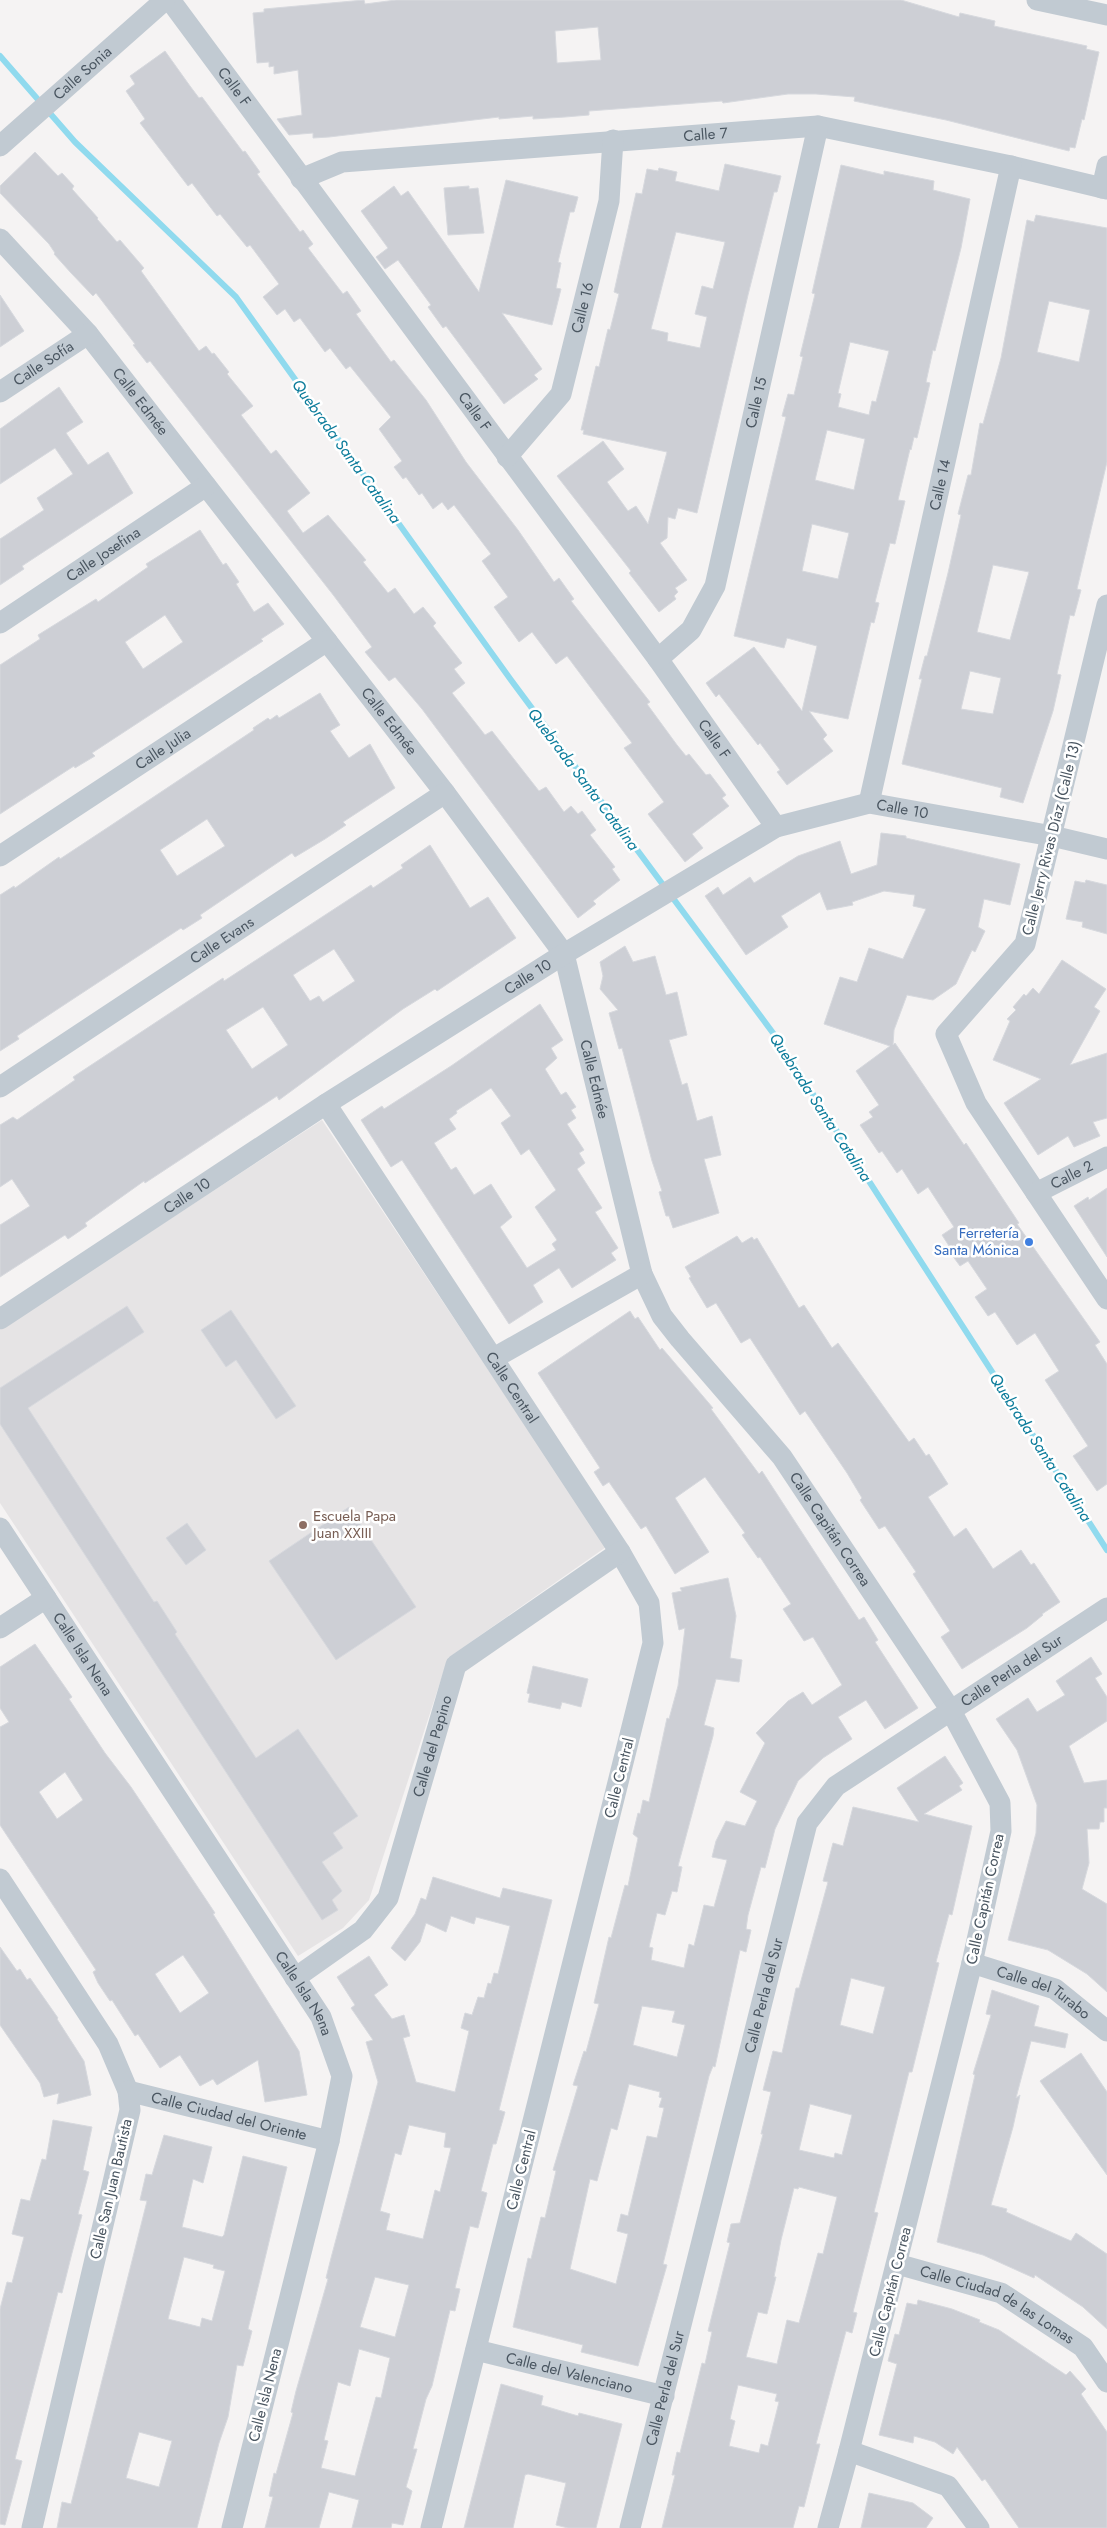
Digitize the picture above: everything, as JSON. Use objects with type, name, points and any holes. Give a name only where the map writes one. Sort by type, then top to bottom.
[{"type":"street","name":"Calle Sonia","points":[[0,146],[165,0]]},
{"type":"street","name":"Calle F","points":[[170,0],[658,659],[776,827]]},
{"type":"street","points":[[1036,0],[1107,15]]},
{"type":"street","name":"Calle 7","points":[[301,179],[342,162],[818,126],[1011,166],[1104,188]]},
{"type":"street","name":"Calle 15","points":[[658,659],[691,630],[715,586],[818,126]]},
{"type":"street","name":"Calle 16","points":[[508,457],[561,394],[609,201],[613,140]]},
{"type":"street","name":"Calle 14","points":[[869,804],[1011,166]]},
{"type":"street","points":[[1104,188],[1107,166]]},
{"type":"street","name":"Calle Edmée","points":[[0,239],[88,334],[445,793],[564,954],[642,1274]]},
{"type":"street","name":"Calle Sofía","points":[[0,392],[88,334]]},
{"type":"street","name":"Calle Josefina","points":[[0,623],[206,486]]},
{"type":"street","name":"Calle Jerry Rivas Díaz (Calle 13)","points":[[1107,605],[1025,944],[946,1034],[976,1103],[1107,1299]]},
{"type":"street","name":"Calle Julia","points":[[0,856],[326,641]]},
{"type":"street","name":"Calle Evans","points":[[0,1087],[445,793]]},
{"type":"street","name":"Calle 10","points":[[0,1319],[326,1104],[564,954],[776,827],[869,804],[1052,836],[1107,849]]},
{"type":"street","name":"Calle Central","points":[[326,1104],[620,1552],[649,1602],[653,1644],[431,2528]]},
{"type":"street","name":"Calle 2","points":[[1036,1193],[1107,1157]]},
{"type":"street","points":[[494,1358],[642,1274]]},
{"type":"street","name":"Calle Capitán Correa","points":[[642,1274],[662,1316],[782,1457],[950,1709],[1000,1804],[1001,1830],[972,1963],[850,2451],[828,2528]]},
{"type":"street","name":"Calle Isla Nena","points":[[0,1528],[321,2017],[342,2076],[329,2141],[232,2528]]},
{"type":"street","name":"Calle del Pepino","points":[[295,1978],[363,1930],[388,1898],[456,1665],[620,1552]]},
{"type":"street","points":[[0,1628],[46,1598]]},
{"type":"street","name":"Calle Perla del Sur","points":[[630,2528],[807,1823],[836,1786],[950,1709],[1107,1608]]},
{"type":"street","name":"Calle San Juan Bautista","points":[[0,1879],[108,2044],[128,2091],[130,2110],[32,2528]]},
{"type":"street","name":"Calle del Turabo","points":[[972,1963],[1055,1989],[1107,2031]]},
{"type":"street","name":"Calle Ciudad del Oriente","points":[[128,2091],[329,2141]]},
{"type":"street","name":"Calle Ciudad de las Lomas","points":[[897,2264],[1001,2293],[1083,2347],[1107,2382]]},
{"type":"street","name":"Calle del Valenciano","points":[[476,2350],[664,2396]]},
{"type":"street","points":[[850,2451],[948,2486],[979,2528]]},
{"type":"shaded area","name":"Escuela Papa Juan XXIII","points":[[322,1120],[606,1547],[448,1658],[369,1900],[343,1928],[298,1956],[0,1503],[0,1330]]},
{"type":"building","points":[[364,0],[365,4],[396,0],[901,0],[959,17],[960,13],[995,21],[994,26],[1087,46],[1086,49],[1099,52],[1084,120],[1082,119],[1075,148],[1070,147],[1069,151],[946,120],[854,101],[855,97],[816,94],[788,94],[723,103],[722,101],[589,111],[589,115],[565,117],[533,119],[533,116],[499,119],[499,117],[313,138],[313,133],[289,135],[277,119],[302,115],[298,70],[274,74],[274,66],[269,67],[269,62],[257,63],[253,13],[264,12],[264,9]],"holes":[[[598,27],[601,60],[557,63],[555,31]]]},
{"type":"building","points":[[165,51],[199,98],[202,97],[243,152],[245,151],[260,172],[257,174],[300,232],[303,230],[313,244],[308,248],[343,294],[347,291],[361,311],[356,314],[391,362],[394,360],[426,400],[466,462],[518,530],[554,582],[559,578],[574,599],[571,601],[650,702],[647,704],[677,745],[686,756],[689,754],[706,775],[710,774],[726,795],[722,798],[729,806],[692,834],[703,848],[685,862],[648,814],[664,802],[624,748],[632,743],[567,656],[556,664],[532,632],[519,642],[494,607],[508,597],[482,561],[491,554],[454,505],[448,510],[442,502],[433,509],[422,493],[419,495],[406,477],[403,479],[394,467],[402,461],[379,429],[391,417],[350,366],[346,369],[330,348],[325,352],[300,318],[294,322],[285,309],[277,315],[263,297],[279,284],[250,245],[247,247],[220,214],[217,216],[192,183],[188,186],[140,123],[145,119],[126,91],[135,84],[130,76]]},
{"type":"building","points":[[35,152],[58,176],[62,173],[74,186],[72,189],[97,219],[117,242],[120,240],[144,268],[141,271],[199,351],[206,346],[212,354],[214,353],[229,372],[227,374],[253,406],[241,415],[271,454],[276,450],[310,493],[287,511],[303,533],[328,515],[366,560],[363,562],[388,593],[395,588],[414,614],[423,607],[436,623],[433,626],[462,663],[454,669],[465,683],[452,693],[485,735],[492,731],[539,791],[546,787],[564,812],[571,806],[578,814],[582,811],[596,830],[590,835],[615,867],[612,869],[620,880],[593,901],[596,904],[578,918],[422,709],[395,677],[389,681],[365,652],[372,647],[334,596],[150,361],[147,363],[96,293],[93,296],[54,254],[49,244],[0,193],[0,186]]},
{"type":"building","points":[[725,164],[781,176],[777,192],[774,192],[748,295],[697,513],[678,508],[675,519],[668,517],[667,538],[660,543],[687,580],[675,588],[678,592],[674,596],[676,599],[659,612],[629,573],[631,571],[557,476],[603,441],[624,469],[607,482],[628,511],[636,506],[648,524],[667,452],[583,434],[584,430],[581,430],[596,366],[599,367],[619,294],[614,292],[636,193],[642,194],[647,169],[658,171],[659,168],[677,172],[675,181],[719,191]],"holes":[[[676,232],[725,242],[713,289],[702,286],[695,314],[707,317],[700,348],[667,341],[668,333],[651,329]]]},
{"type":"building","points":[[841,165],[884,175],[884,171],[934,181],[933,190],[970,199],[961,248],[935,351],[933,350],[926,382],[930,383],[917,438],[914,437],[910,449],[898,500],[905,501],[895,544],[890,543],[875,602],[879,603],[874,623],[871,622],[848,719],[809,711],[827,735],[823,739],[833,751],[787,785],[777,772],[780,770],[760,743],[758,745],[719,694],[716,697],[706,683],[754,647],[802,711],[817,646],[787,638],[784,648],[734,636],[786,417],[782,416],[788,394],[794,395],[803,357],[800,356],[815,294],[812,293]],"holes":[[[850,342],[889,351],[876,402],[872,401],[869,415],[838,407],[841,394],[838,393]],[[827,430],[865,439],[854,490],[815,480]],[[812,524],[849,533],[838,579],[802,571]]]},
{"type":"building","points":[[506,180],[578,197],[574,212],[570,212],[558,262],[561,263],[556,288],[561,289],[552,325],[502,313],[542,369],[534,375],[538,379],[504,404],[446,326],[443,328],[428,307],[431,305],[398,260],[385,269],[376,257],[388,248],[361,211],[394,186],[401,196],[408,191],[479,292]]},
{"type":"building","points":[[469,186],[469,189],[478,188],[484,233],[448,235],[444,188]]},
{"type":"building","points":[[1036,215],[1107,228],[1107,462],[1077,589],[1081,590],[1074,616],[1070,615],[1057,674],[1061,675],[1053,711],[1023,803],[1000,797],[1002,788],[902,764],[922,679],[919,679],[925,656],[927,656],[961,515],[958,514],[968,475],[971,475],[980,423],[983,424],[1001,358],[1027,220],[1034,222]],"holes":[[[1049,301],[1090,310],[1079,362],[1037,352]],[[993,565],[1029,572],[1010,640],[977,632]],[[970,671],[1001,678],[993,714],[961,709]]]},
{"type":"building","points":[[0,295],[24,331],[0,347]]},
{"type":"building","points":[[59,387],[83,422],[66,433],[88,465],[108,452],[133,493],[22,566],[24,569],[0,585],[0,539],[44,510],[37,498],[73,474],[55,448],[0,484],[0,429]]},
{"type":"building","points":[[200,530],[223,565],[226,563],[239,582],[236,584],[254,612],[268,603],[284,624],[261,639],[263,641],[92,753],[95,756],[75,768],[74,766],[0,814],[0,665],[40,639],[38,635],[96,599],[98,602],[148,567],[146,564]],"holes":[[[165,615],[183,642],[143,669],[125,642]]]},
{"type":"building","points":[[320,693],[340,725],[330,731],[349,758],[370,744],[395,788],[343,822],[346,825],[325,839],[295,857],[292,853],[200,915],[202,918],[183,930],[181,928],[73,999],[17,1036],[19,1039],[0,1051],[0,895],[14,886],[15,888],[59,857],[60,859],[107,828],[254,730],[253,728],[268,718],[270,720],[277,715],[279,718]],"holes":[[[207,819],[225,846],[177,876],[160,850]]]},
{"type":"building","points":[[881,833],[906,836],[906,838],[1020,864],[1010,905],[984,899],[978,927],[985,931],[975,952],[972,950],[956,984],[933,1000],[907,995],[894,1030],[893,1045],[895,1043],[964,1145],[966,1143],[1019,1223],[1017,1224],[1100,1342],[1095,1345],[1107,1364],[1107,1484],[1097,1491],[1073,1456],[1088,1446],[1045,1380],[1059,1371],[1035,1333],[1017,1345],[995,1312],[988,1316],[975,1297],[987,1289],[968,1261],[960,1266],[949,1251],[951,1249],[942,1235],[954,1227],[928,1187],[918,1194],[902,1169],[897,1173],[882,1151],[879,1153],[860,1125],[873,1117],[869,1112],[879,1105],[856,1071],[890,1046],[824,1024],[840,977],[857,982],[869,948],[903,959],[926,909],[913,906],[915,895],[884,891],[852,902],[853,905],[827,910],[820,892],[781,916],[788,927],[746,955],[705,896],[718,887],[723,895],[750,877],[754,883],[798,856],[840,841],[851,874],[877,865]]},
{"type":"building","points":[[430,845],[470,908],[488,897],[516,938],[437,991],[435,989],[403,1009],[279,1100],[277,1096],[145,1183],[144,1181],[85,1223],[87,1226],[68,1239],[65,1235],[0,1277],[0,1225],[30,1206],[12,1179],[0,1187],[0,1125],[13,1117],[17,1120],[75,1080],[73,1077],[223,978],[224,981],[371,885],[373,888],[403,868],[401,865]],"holes":[[[334,949],[355,981],[323,1002],[319,996],[310,1001],[293,975]],[[263,1007],[288,1045],[252,1069],[226,1030]]]},
{"type":"building","points":[[1086,880],[1107,885],[1107,934],[1082,927],[1083,922],[1066,919],[1075,881],[1085,883]]},
{"type":"building","points":[[625,946],[633,962],[655,956],[666,995],[677,992],[687,1035],[669,1040],[682,1085],[687,1083],[697,1121],[712,1116],[721,1155],[704,1159],[719,1213],[673,1228],[669,1216],[666,1216],[659,1192],[662,1191],[652,1161],[622,1048],[619,1049],[609,1013],[618,1010],[600,989],[603,976],[600,962]]},
{"type":"building","points":[[1062,960],[1106,989],[1094,1007],[1100,1011],[1070,1065],[1107,1053],[1107,1118],[1093,1122],[1100,1136],[1074,1147],[1068,1136],[1038,1155],[1004,1103],[1041,1079],[993,1060],[1010,1021],[1007,1019],[1016,1010],[1013,1007],[1024,994],[1026,996],[1033,988],[1039,994]]},
{"type":"building","points":[[540,1004],[563,1040],[551,1048],[557,1058],[545,1069],[561,1095],[566,1092],[576,1107],[571,1110],[576,1118],[567,1124],[584,1150],[579,1153],[585,1163],[577,1169],[602,1208],[595,1212],[618,1248],[611,1253],[616,1260],[572,1288],[559,1268],[533,1285],[543,1302],[509,1324],[402,1160],[391,1167],[361,1120],[382,1106],[384,1109],[451,1066]],"holes":[[[491,1088],[511,1116],[501,1123],[521,1155],[529,1149],[556,1190],[535,1207],[557,1240],[552,1244],[556,1250],[527,1268],[500,1227],[512,1217],[491,1184],[474,1195],[456,1167],[451,1170],[434,1143],[456,1129],[449,1119],[457,1113],[456,1111]]]},
{"type":"building","points":[[1107,1188],[1107,1257],[1074,1206],[1088,1197],[1089,1200]]},
{"type":"building","points":[[737,1236],[742,1243],[752,1237],[754,1240],[757,1238],[799,1308],[804,1305],[832,1348],[838,1343],[909,1442],[914,1438],[926,1456],[929,1454],[948,1484],[928,1497],[954,1537],[966,1528],[993,1569],[1021,1550],[1031,1565],[1034,1563],[1060,1602],[1042,1614],[1027,1628],[962,1669],[941,1637],[950,1631],[913,1574],[916,1572],[885,1526],[879,1529],[860,1500],[862,1498],[847,1473],[805,1411],[800,1415],[750,1338],[741,1343],[716,1303],[707,1308],[689,1278],[691,1277],[685,1267]]},
{"type":"building","points":[[127,1306],[144,1332],[28,1408],[154,1602],[157,1601],[177,1632],[175,1634],[256,1758],[298,1729],[358,1816],[333,1833],[343,1848],[322,1862],[342,1891],[332,1900],[338,1910],[322,1920],[0,1424],[0,1388]]},
{"type":"building","points":[[231,1310],[296,1406],[276,1419],[236,1360],[226,1367],[201,1330]]},
{"type":"building","points":[[630,1311],[635,1319],[638,1317],[660,1350],[662,1348],[713,1408],[711,1409],[759,1474],[762,1471],[859,1620],[864,1617],[878,1640],[875,1642],[918,1708],[885,1729],[866,1700],[838,1717],[852,1739],[823,1758],[798,1781],[775,1829],[765,1868],[761,1867],[748,1915],[746,1929],[751,1930],[746,1952],[740,1950],[715,2067],[713,2066],[709,2076],[663,2264],[667,2265],[638,2366],[581,2352],[583,2345],[513,2327],[528,2258],[531,2259],[541,2217],[545,2218],[556,2171],[553,2170],[578,2086],[573,2085],[584,2051],[586,2052],[599,2004],[594,2003],[609,1937],[611,1938],[625,1885],[628,1886],[638,1838],[633,1834],[638,1813],[640,1814],[643,1800],[649,1802],[667,1718],[669,1719],[678,1686],[685,1628],[679,1630],[672,1593],[682,1591],[680,1588],[728,1578],[736,1616],[730,1658],[742,1660],[739,1682],[716,1679],[704,1725],[714,1728],[713,1736],[678,1866],[682,1867],[677,1892],[672,1891],[665,1915],[657,1913],[649,1947],[653,1948],[651,1960],[684,1968],[689,1944],[694,1946],[704,1905],[714,1907],[727,1860],[712,1857],[716,1841],[726,1821],[745,1826],[757,1801],[740,1792],[765,1743],[756,1733],[788,1701],[803,1692],[812,1705],[842,1685],[813,1637],[804,1641],[783,1609],[791,1604],[760,1557],[758,1558],[742,1535],[745,1533],[705,1477],[675,1498],[709,1552],[675,1574],[646,1526],[641,1529],[609,1482],[603,1486],[594,1472],[600,1468],[538,1373]],"holes":[[[642,2006],[675,2011],[672,2022],[685,2025],[677,2057],[633,2045]],[[629,2084],[660,2092],[659,2097],[662,2098],[659,2107],[664,2108],[657,2138],[647,2136],[628,2216],[621,2214],[617,2231],[628,2234],[616,2284],[570,2269],[590,2179],[597,2181],[611,2128],[617,2130]]]},
{"type":"building","points":[[349,1507],[416,1607],[336,1660],[269,1561]]},
{"type":"building","points":[[187,1523],[206,1550],[186,1565],[166,1538]]},
{"type":"building","points":[[35,1644],[72,1697],[69,1699],[105,1753],[131,1787],[215,1913],[213,1914],[299,2051],[307,2095],[265,2102],[258,2060],[217,2085],[213,2079],[200,2086],[180,2055],[160,2068],[138,2034],[135,2036],[112,2000],[110,2001],[98,1983],[93,1972],[96,1970],[0,1825],[0,1727],[9,1722],[0,1708],[0,1667]],"holes":[[[65,1772],[83,1800],[57,1819],[39,1792]],[[183,1955],[209,1993],[180,2013],[155,1974]]]},
{"type":"building","points":[[1091,1657],[1102,1674],[1095,1678],[1107,1697],[1107,1721],[1069,1746],[1084,1783],[1107,1780],[1107,1808],[1104,1808],[1104,1822],[1100,1822],[1099,1829],[1087,1829],[1089,1863],[1082,1889],[1107,1904],[1107,1992],[1087,1974],[1048,1950],[1008,1940],[1036,1833],[1037,1805],[1017,1750],[996,1719],[1028,1698],[1037,1712],[1065,1695],[1056,1681]]},
{"type":"building","points":[[533,1666],[588,1679],[581,1707],[562,1702],[560,1709],[528,1702],[530,1694],[527,1693]]},
{"type":"building","points":[[945,1756],[963,1783],[959,1786],[962,1790],[924,1814],[972,1826],[952,1915],[949,1914],[936,1962],[939,1963],[912,2072],[909,2072],[874,2212],[878,2213],[853,2312],[857,2313],[852,2333],[846,2331],[816,2444],[820,2444],[804,2507],[799,2506],[793,2528],[662,2528],[675,2475],[672,2475],[677,2452],[680,2453],[702,2363],[705,2364],[712,2332],[708,2331],[730,2243],[727,2242],[731,2224],[740,2223],[763,2134],[761,2134],[771,2092],[763,2090],[773,2051],[782,2053],[796,1988],[799,1988],[828,1882],[823,1881],[833,1843],[843,1846],[853,1807],[919,1822],[897,1788]],"holes":[[[851,1978],[885,1987],[873,2034],[840,2025]],[[810,2104],[852,2115],[842,2155],[835,2153],[834,2158],[799,2150]],[[799,2187],[837,2197],[823,2254],[818,2253],[799,2323],[787,2320],[777,2364],[746,2357],[758,2312],[767,2314],[776,2277],[774,2277],[781,2240],[794,2188],[798,2189]],[[738,2385],[777,2394],[775,2401],[779,2402],[768,2446],[761,2444],[759,2453],[729,2446],[735,2421],[730,2419]]]},
{"type":"building","points":[[433,1877],[500,1898],[503,1888],[552,1900],[499,2110],[505,2112],[496,2144],[493,2144],[481,2191],[487,2193],[478,2228],[470,2226],[455,2288],[460,2289],[455,2311],[450,2310],[432,2386],[426,2399],[413,2449],[417,2449],[406,2487],[412,2491],[403,2525],[392,2523],[391,2528],[352,2528],[359,2500],[329,2492],[319,2528],[265,2528],[273,2497],[269,2496],[274,2473],[276,2474],[293,2413],[291,2412],[296,2391],[328,2279],[326,2278],[331,2258],[378,2082],[366,2042],[373,2040],[351,2008],[355,2005],[337,1977],[369,1956],[388,1985],[374,1995],[392,2019],[404,2015],[410,2036],[403,2038],[416,2082],[455,2092],[469,2031],[461,2028],[465,2013],[472,2015],[478,1997],[484,1998],[488,1983],[491,1984],[494,1973],[498,1974],[510,1926],[476,1917],[474,1924],[451,1916],[446,1932],[426,1923],[420,1942],[405,1961],[391,1948],[415,1914],[421,1898],[426,1900]],"holes":[[[409,2125],[446,2133],[444,2147],[451,2148],[440,2192],[435,2190],[423,2239],[386,2230],[390,2214],[380,2211],[395,2153],[401,2155]],[[375,2277],[409,2285],[395,2337],[360,2327]],[[359,2349],[390,2358],[381,2398],[376,2397],[355,2476],[321,2468],[328,2441],[324,2440],[338,2382],[350,2386]]]},
{"type":"building","points":[[0,1947],[17,1971],[20,1969],[27,1980],[30,1978],[58,2018],[84,2061],[91,2095],[57,2104],[59,2093],[44,2097],[40,2083],[0,2025]]},
{"type":"building","points":[[992,1990],[1039,2006],[1034,2026],[1068,2034],[1065,2048],[1031,2041],[1016,2098],[1020,2095],[1013,2127],[991,2205],[1007,2209],[1006,2212],[1071,2241],[1076,2233],[1107,2254],[1107,2329],[1083,2307],[1035,2275],[1034,2278],[983,2255],[937,2242],[975,2075],[973,2074],[991,2015],[986,2014]]},
{"type":"building","points":[[1081,2053],[1107,2092],[1107,2175],[1040,2081]]},
{"type":"building","points":[[53,2120],[92,2127],[83,2170],[89,2172],[78,2214],[82,2215],[62,2293],[58,2292],[15,2459],[22,2461],[5,2525],[0,2524],[0,2309],[7,2282],[12,2283],[24,2237],[12,2234],[21,2199],[30,2201],[42,2159],[46,2160]]},
{"type":"building","points":[[164,2135],[212,2147],[203,2183],[193,2179],[182,2227],[222,2237],[243,2156],[287,2167],[248,2329],[252,2331],[243,2366],[237,2365],[228,2417],[219,2443],[197,2528],[57,2528],[62,2502],[71,2504],[147,2201],[140,2200],[146,2174],[152,2175]],"holes":[[[184,2257],[214,2265],[213,2268],[225,2271],[212,2321],[202,2318],[200,2327],[168,2319]],[[139,2432],[172,2441],[159,2487],[126,2478]]]},
{"type":"building","points":[[918,2300],[952,2309],[999,2330],[1066,2375],[1070,2371],[1086,2389],[1081,2394],[1107,2432],[1107,2528],[1019,2528],[985,2479],[982,2481],[957,2447],[953,2454],[935,2442],[914,2436],[913,2443],[879,2435],[897,2364],[888,2361],[895,2334],[899,2335],[907,2303],[917,2305]]},
{"type":"building","points":[[501,2384],[543,2396],[541,2405],[578,2416],[579,2413],[622,2424],[596,2528],[568,2528],[556,2525],[566,2483],[528,2474],[525,2475],[513,2528],[464,2528]]},
{"type":"building","points":[[869,2493],[913,2503],[933,2518],[926,2528],[861,2528]]},
{"type":"waterway","name":"Quebrada Santa Catalina","points":[[0,56],[75,142],[236,297],[511,680],[776,1037],[1107,1550]]},
{"type":"place","name":"Ferretería Santa Mónica","points":[[1029,1242]]},
{"type":"place","name":"Escuela Papa Juan XXIII","points":[[303,1525]]}]
